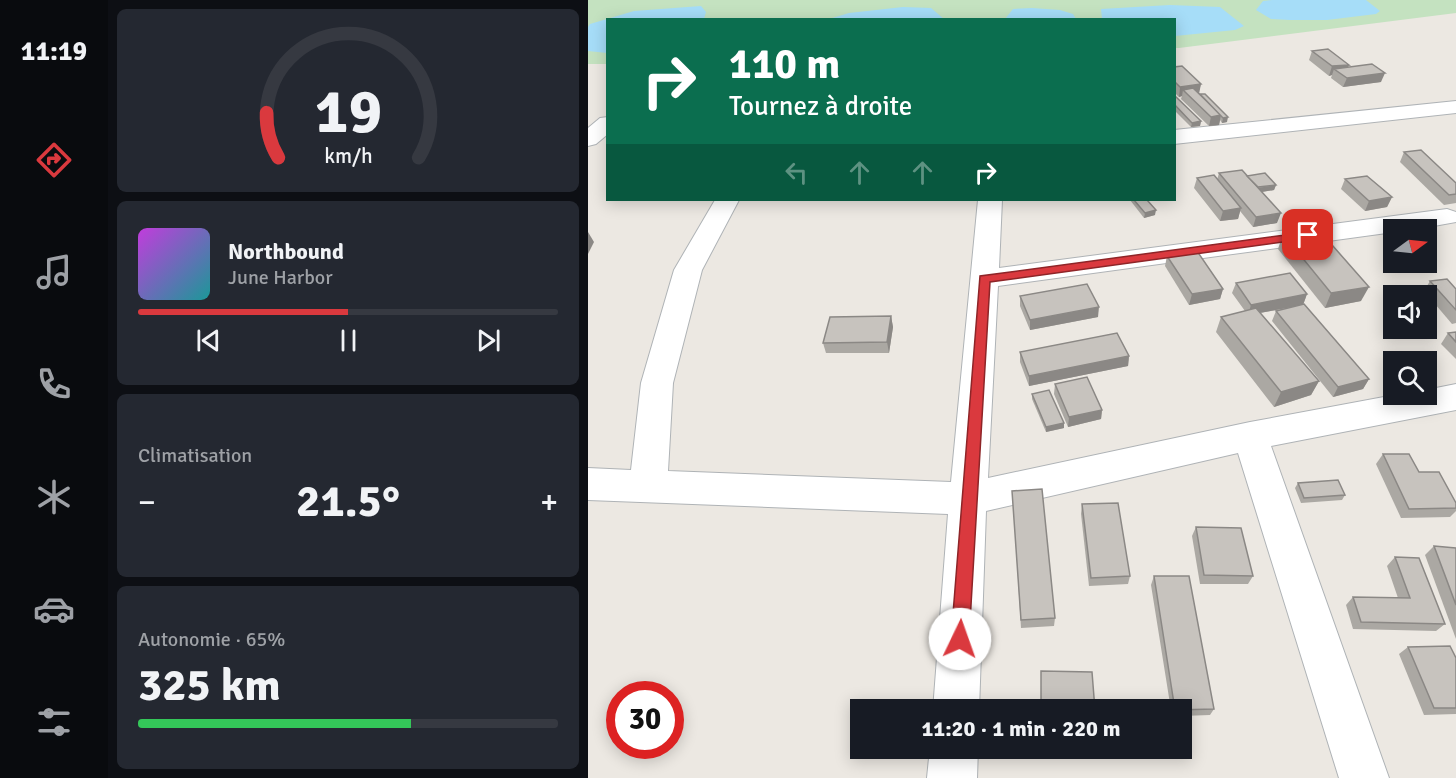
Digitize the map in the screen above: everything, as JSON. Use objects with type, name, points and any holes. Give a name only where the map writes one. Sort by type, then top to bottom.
[{"type":"street","points":[[1176,137],[1456,107]]},
{"type":"street","points":[[588,139],[606,125]]},
{"type":"street","points":[[648,486],[657,383],[685,280],[688,270],[726,201]]},
{"type":"street","points":[[957,699],[968,499],[990,201]]},
{"type":"street","points":[[984,279],[1447,217]]},
{"type":"street","points":[[588,484],[968,499],[1250,436],[1456,397]]},
{"type":"street","points":[[1250,436],[1364,778]]},
{"type":"street","points":[[952,778],[953,759]]},
{"type":"green space","points":[[588,0],[1456,0],[1456,13],[1179,48],[1176,48],[1176,18],[606,18],[606,64],[588,64]]},
{"type":"water","points":[[1366,0],[1380,11],[1376,14],[1327,20],[1271,19],[1256,10],[1263,1]]},
{"type":"water","points":[[1170,5],[1220,7],[1244,26],[1235,30],[1176,36],[1176,18],[1102,18],[1101,9]]},
{"type":"water","points":[[701,6],[706,12],[704,18],[610,18],[634,11]]},
{"type":"water","points":[[903,7],[931,8],[943,18],[832,18],[849,13]]},
{"type":"water","points":[[1013,9],[1060,10],[1073,14],[1075,18],[1006,18]]},
{"type":"water","points":[[606,19],[606,53],[588,51],[590,24]]},
{"type":"building","points":[[1328,49],[1349,65],[1332,66],[1312,51]]},
{"type":"building","points":[[1372,64],[1385,73],[1347,78],[1334,69]]},
{"type":"building","points":[[1182,66],[1201,84],[1180,87],[1176,83],[1176,67]]},
{"type":"building","points":[[1193,88],[1221,115],[1211,117],[1183,90]]},
{"type":"building","points":[[1200,94],[1205,94],[1228,117],[1223,118]]},
{"type":"building","points":[[1176,97],[1201,121],[1192,123],[1176,106]]},
{"type":"building","points":[[1421,150],[1456,183],[1456,194],[1449,195],[1404,152]]},
{"type":"building","points":[[1242,170],[1281,213],[1256,217],[1219,173]]},
{"type":"building","points":[[1265,173],[1276,185],[1258,187],[1247,176]]},
{"type":"building","points":[[1214,175],[1241,208],[1223,211],[1197,178]]},
{"type":"building","points":[[1367,176],[1392,197],[1369,201],[1345,179]]},
{"type":"building","points":[[1135,201],[1148,201],[1156,210],[1145,213]]},
{"type":"building","points":[[1318,229],[1369,287],[1331,293],[1283,234]]},
{"type":"building","points":[[1197,251],[1223,289],[1192,294],[1167,256]]},
{"type":"building","points":[[1290,273],[1307,294],[1251,305],[1236,283]]},
{"type":"building","points":[[1447,279],[1456,289],[1456,310],[1437,289],[1437,285],[1430,281]]},
{"type":"building","points":[[1087,284],[1099,307],[1030,320],[1020,296]]},
{"type":"building","points":[[1304,304],[1369,379],[1338,387],[1276,311]]},
{"type":"building","points":[[1256,308],[1319,381],[1281,392],[1221,317]]},
{"type":"building","points":[[891,316],[887,342],[823,343],[830,317]]},
{"type":"building","points":[[1456,332],[1456,342],[1448,333]]},
{"type":"building","points":[[1117,333],[1129,356],[1029,376],[1020,352]]},
{"type":"building","points":[[1087,377],[1102,410],[1069,417],[1055,384]]},
{"type":"building","points":[[1049,390],[1064,423],[1046,427],[1032,394]]},
{"type":"building","points":[[1383,454],[1409,454],[1419,472],[1439,472],[1456,503],[1456,508],[1409,509]]},
{"type":"building","points":[[1338,480],[1345,495],[1304,498],[1298,483]]},
{"type":"building","points":[[1042,489],[1055,618],[1021,620],[1012,491]]},
{"type":"building","points":[[1118,503],[1130,576],[1091,578],[1082,504]]},
{"type":"building","points":[[1196,527],[1241,528],[1253,576],[1204,575]]},
{"type":"building","points":[[1434,546],[1456,548],[1456,605]]},
{"type":"building","points":[[1395,557],[1419,558],[1445,624],[1361,622],[1353,597],[1410,598]]},
{"type":"building","points":[[1154,576],[1189,576],[1214,709],[1192,710],[1192,699],[1173,699]]},
{"type":"building","points":[[1450,646],[1456,658],[1456,708],[1434,708],[1408,647]]},
{"type":"building","points":[[1041,671],[1092,672],[1094,699],[1041,699]]},
{"type":"route","points":[[960,639],[984,279],[1308,235]]}]
